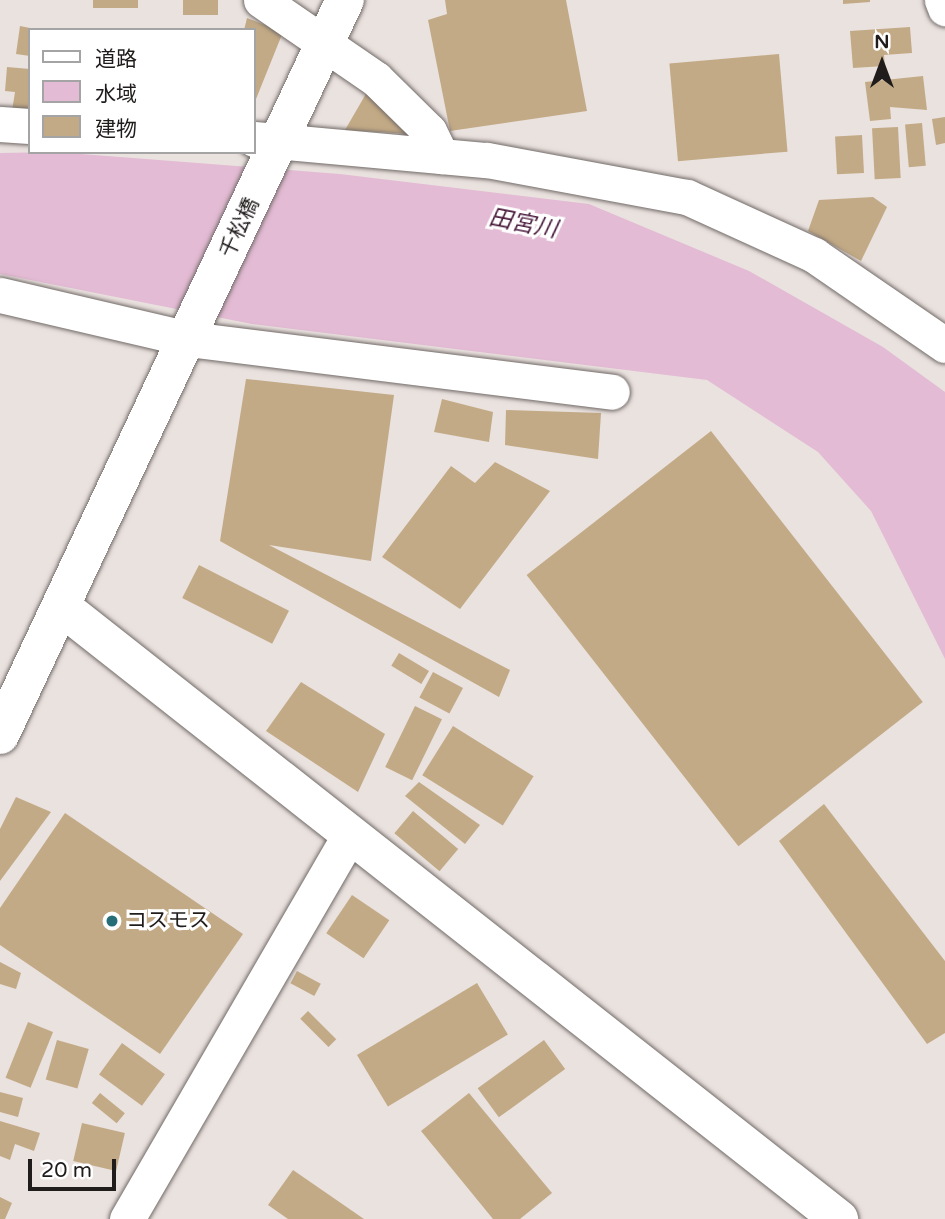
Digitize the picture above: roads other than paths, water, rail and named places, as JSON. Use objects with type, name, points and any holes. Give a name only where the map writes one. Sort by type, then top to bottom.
[{"type":"street","points":[[261,0],[376,79],[429,131],[441,156]]},
{"type":"street","name":"千松橋","points":[[0,735],[63,608],[210,294],[268,147],[325,44],[345,0]]},
{"type":"street","points":[[942,0],[945,8]]},
{"type":"street","points":[[0,124],[28,126]]},
{"type":"street","points":[[268,147],[441,156],[687,197],[814,255],[945,345]]},
{"type":"street","points":[[0,295],[189,339],[611,393]]},
{"type":"street","points":[[63,608],[839,1219]]},
{"type":"street","points":[[127,1219],[350,834]]},
{"type":"water","name":"田宮川","points":[[0,153],[81,154],[340,174],[589,204],[749,271],[883,347],[945,392],[945,659],[871,511],[818,452],[707,380],[252,324],[0,274]]},
{"type":"place","name":"コスモス","points":[[112,921]]}]
